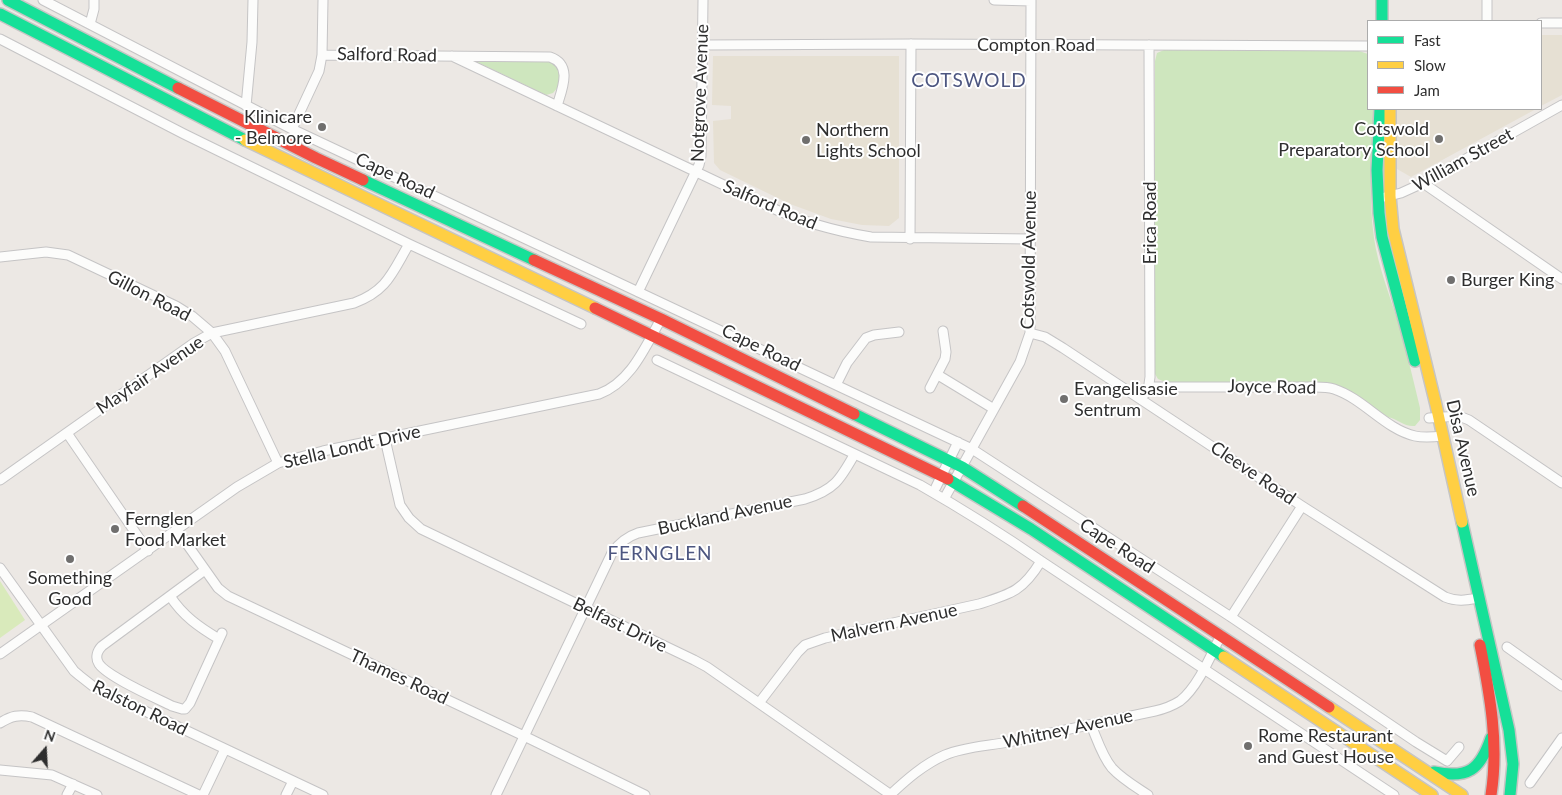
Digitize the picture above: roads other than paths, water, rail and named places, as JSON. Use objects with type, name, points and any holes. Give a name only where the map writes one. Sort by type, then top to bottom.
[{"type":"main road","name":"Cape Road","points":[[8,0],[285,143],[661,319],[962,466],[1462,795]]},
{"type":"main road","points":[[1382,0],[1382,20]]},
{"type":"main road","points":[[1390,0],[1390,20]]},
{"type":"main road","name":"Cape Road","points":[[0,14],[278,157],[942,475],[1031,529],[1432,795]]},
{"type":"main road","name":"Disa Avenue","points":[[1380,110],[1377,170],[1393,230],[1475,599],[1511,738],[1513,764],[1510,795]]},
{"type":"main road","name":"Disa Avenue","points":[[1384,197],[1390,110]]},
{"type":"main road","points":[[278,157],[285,143]]},
{"type":"main road","name":"Disa Avenue","points":[[1475,599],[1494,729],[1495,758],[1490,795]]},
{"type":"main road","points":[[1426,770],[1447,776],[1462,775],[1470,772],[1482,762],[1494,729]]},
{"type":"street","name":"Cape Road","points":[[43,0],[292,129],[972,449],[1231,617],[1408,737],[1447,761],[1459,747]]},
{"type":"street","points":[[90,24],[94,0]]},
{"type":"street","points":[[246,106],[252,42],[253,0]]},
{"type":"street","points":[[292,129],[316,78],[322,55],[323,0]]},
{"type":"street","name":"Notgrove Avenue","points":[[638,292],[696,172],[701,156],[703,0]]},
{"type":"street","points":[[994,0],[1031,1]]},
{"type":"street","points":[[1487,0],[1487,20]]},
{"type":"street","name":"Cotswold Avenue","points":[[944,499],[1020,362],[1030,333],[1031,1]]},
{"type":"street","points":[[1542,24],[1562,23]]},
{"type":"street","points":[[0,39],[184,134],[409,244],[581,324]]},
{"type":"street","points":[[910,238],[911,44]]},
{"type":"street","name":"Compton Road","points":[[703,45],[1367,46]]},
{"type":"street","name":"Erica Road","points":[[1149,45],[1149,386]]},
{"type":"street","name":"Salford Road","points":[[322,55],[544,56],[556,59],[563,66],[565,72],[563,88],[557,106]]},
{"type":"street","name":"Salford Road","points":[[452,56],[781,213],[823,228],[871,237],[1030,240]]},
{"type":"street","name":"William Street","points":[[1384,197],[1401,193],[1423,183],[1562,105]]},
{"type":"street","points":[[1423,183],[1562,278]]},
{"type":"street","name":"Mayfair Avenue","points":[[0,480],[194,343],[212,333],[362,300],[378,291],[384,285],[409,244]]},
{"type":"street","name":"Gillon Road","points":[[0,257],[46,252],[68,255],[176,306],[192,316],[212,333],[225,351],[278,463]]},
{"type":"street","name":"Stella Londt Drive","points":[[0,654],[237,487],[278,463],[323,451],[590,397],[607,391],[616,386],[630,370],[661,319]]},
{"type":"street","points":[[930,388],[946,356],[943,331]]},
{"type":"street","points":[[836,385],[847,364],[866,338],[874,335],[899,332]]},
{"type":"street","name":"Cleeve Road","points":[[1030,333],[1051,340],[1302,506],[1446,597],[1454,601],[1475,599]]},
{"type":"street","points":[[657,360],[920,485],[944,499],[1005,536],[1394,795]]},
{"type":"street","points":[[938,375],[994,409]]},
{"type":"street","points":[[1140,398],[1148,391],[1149,386]]},
{"type":"street","name":"Joyce Road","points":[[1149,386],[1329,388],[1346,395],[1404,432],[1419,437],[1438,436]]},
{"type":"street","points":[[1434,417],[1459,416],[1469,420],[1562,483]]},
{"type":"street","points":[[67,433],[148,551]]},
{"type":"street","name":"Belfast Drive","points":[[385,439],[400,505],[414,524],[428,533],[694,660],[890,795]]},
{"type":"street","points":[[936,487],[958,442]]},
{"type":"street","name":"Buckland Avenue","points":[[496,795],[585,608],[612,553],[618,546],[630,536],[647,531],[805,499],[818,494],[835,484],[854,455]]},
{"type":"street","points":[[1231,617],[1302,506]]},
{"type":"street","name":"Thames Road","points":[[177,530],[222,593],[645,795]]},
{"type":"street","name":"Malvern Avenue","points":[[759,703],[798,652],[806,645],[825,638],[979,604],[1002,597],[1022,587],[1034,574],[1041,561]]},
{"type":"street","name":"Ralston Road","points":[[0,568],[74,670],[86,682],[323,795]]},
{"type":"street","points":[[170,596],[191,621],[220,636],[190,703],[185,709],[172,706],[114,676],[104,669],[97,660],[97,655],[102,646],[170,596],[206,570]]},
{"type":"street","name":"Whitney Avenue","points":[[890,795],[917,772],[944,755],[959,750],[1009,742],[1168,707],[1185,696],[1203,669],[1221,635]]},
{"type":"street","points":[[1507,647],[1562,686]]},
{"type":"street","points":[[0,723],[7,718],[19,715],[32,717],[199,795]]},
{"type":"street","points":[[1091,725],[1112,767],[1122,777],[1148,795]]},
{"type":"street","points":[[1530,783],[1562,738]]},
{"type":"street","points":[[203,795],[225,749]]},
{"type":"street","points":[[0,770],[52,775],[97,795]]},
{"type":"street","points":[[286,795],[293,781]]},
{"type":"street","points":[[67,795],[73,784]]},
{"type":"place","name":"Klinicare - Belmore","points":[[322,127]]},
{"type":"place","name":"Cotswold Preparatory School","points":[[1439,139]]},
{"type":"place","name":"Northern Lights School","points":[[806,140]]},
{"type":"place","name":"Burger King","points":[[1451,280]]},
{"type":"place","name":"Evangelisasie Sentrum","points":[[1064,399]]},
{"type":"place","name":"Fernglen Food Market","points":[[115,529]]},
{"type":"place","name":"Something Good","points":[[70,559]]},
{"type":"place","name":"Rome Restaurant and Guest House","points":[[1248,746]]},
{"type":"district","name":"COTSWOLD","points":[[969,81]]},
{"type":"district","name":"FERNGLEN","points":[[660,554]]}]
